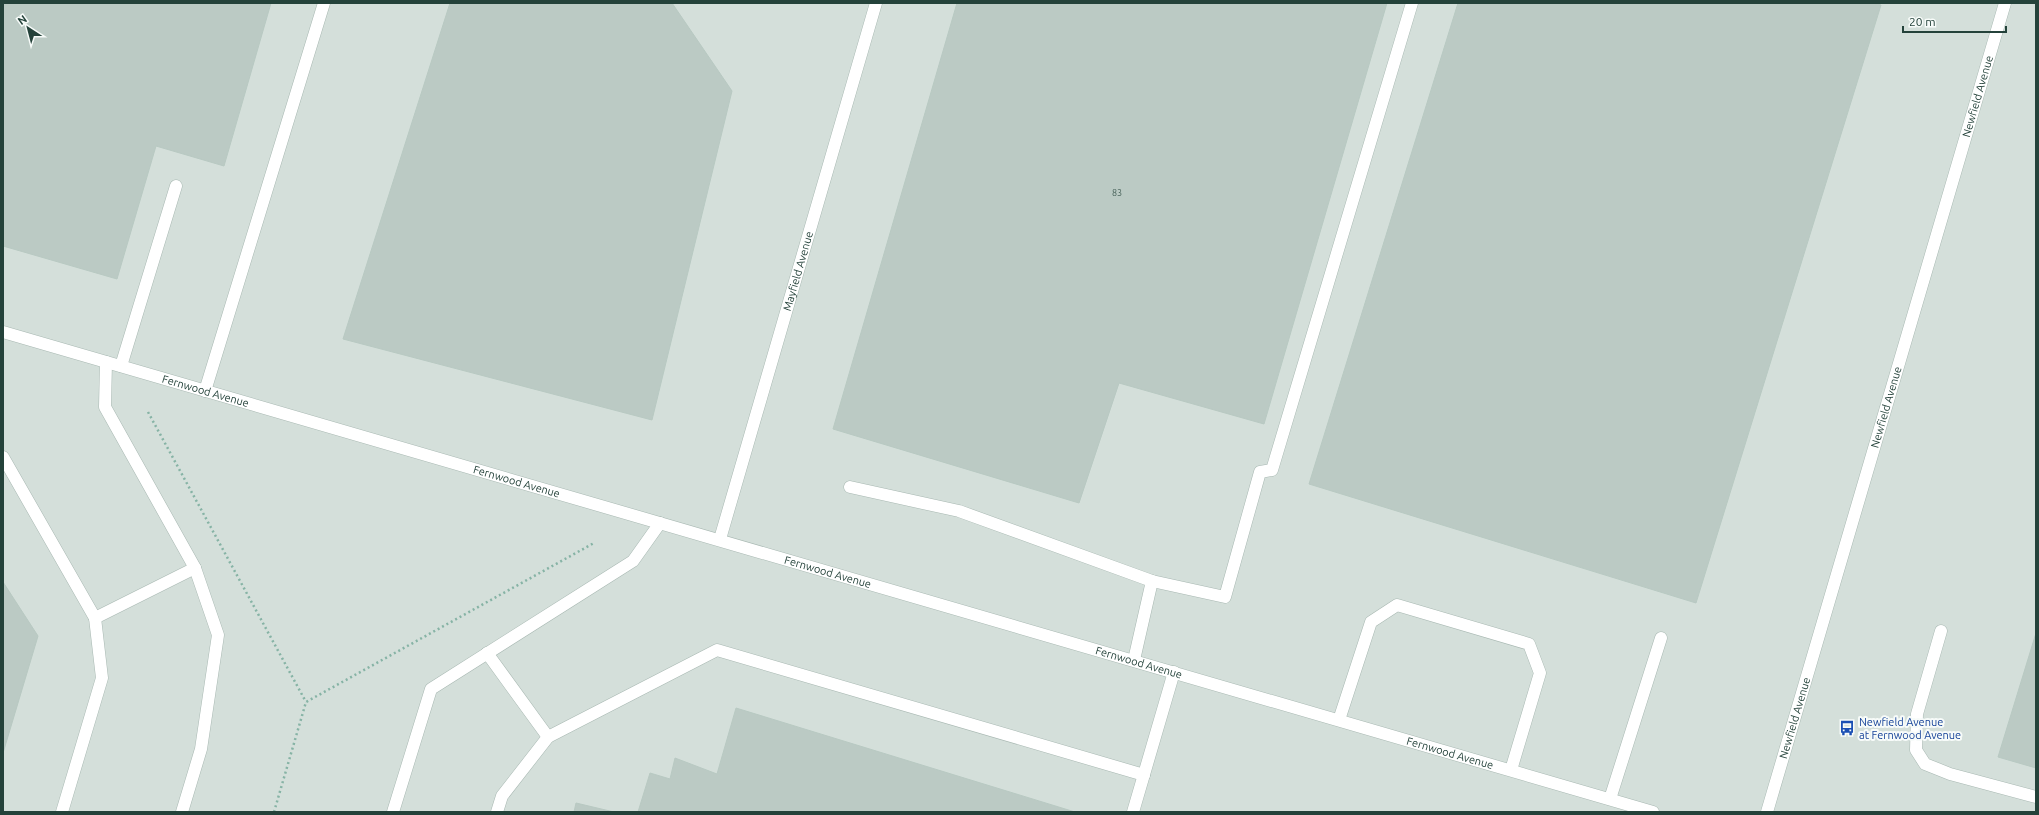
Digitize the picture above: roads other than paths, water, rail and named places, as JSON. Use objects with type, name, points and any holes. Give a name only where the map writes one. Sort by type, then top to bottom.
[{"type":"lane","points":[[205,391],[324,3]]},
{"type":"lane","name":"Mayfield Avenue","points":[[720,539],[876,3]]},
{"type":"lane","points":[[850,487],[959,511],[1152,581],[1225,597],[1260,472],[1272,470],[1412,3]]},
{"type":"lane","name":"Newfield Avenue","points":[[1767,812],[2004,3]]},
{"type":"lane","points":[[121,366],[176,186]]},
{"type":"lane","name":"Fernwood Avenue","points":[[3,332],[720,539],[1653,812]]},
{"type":"lane","points":[[106,362],[104,407],[195,568],[218,635],[201,749],[182,812]]},
{"type":"lane","points":[[3,457],[95,618],[102,678],[62,812]]},
{"type":"lane","points":[[393,812],[431,689],[633,560],[660,522]]},
{"type":"lane","points":[[95,618],[195,568]]},
{"type":"lane","points":[[1134,660],[1152,581]]},
{"type":"lane","points":[[1339,720],[1371,622],[1397,605],[1529,644],[1540,673],[1511,770]]},
{"type":"lane","points":[[1941,631],[1917,714],[1916,750],[1924,764],[1950,774],[2036,797]]},
{"type":"lane","points":[[1610,800],[1661,638]]},
{"type":"lane","points":[[497,812],[502,796],[548,737],[717,650],[1144,775]]},
{"type":"lane","points":[[487,653],[548,737]]},
{"type":"lane","points":[[1133,812],[1174,672]]},
{"type":"place","name":"Newfield Avenue at Fernwood Avenue","points":[[1847,728]]}]
